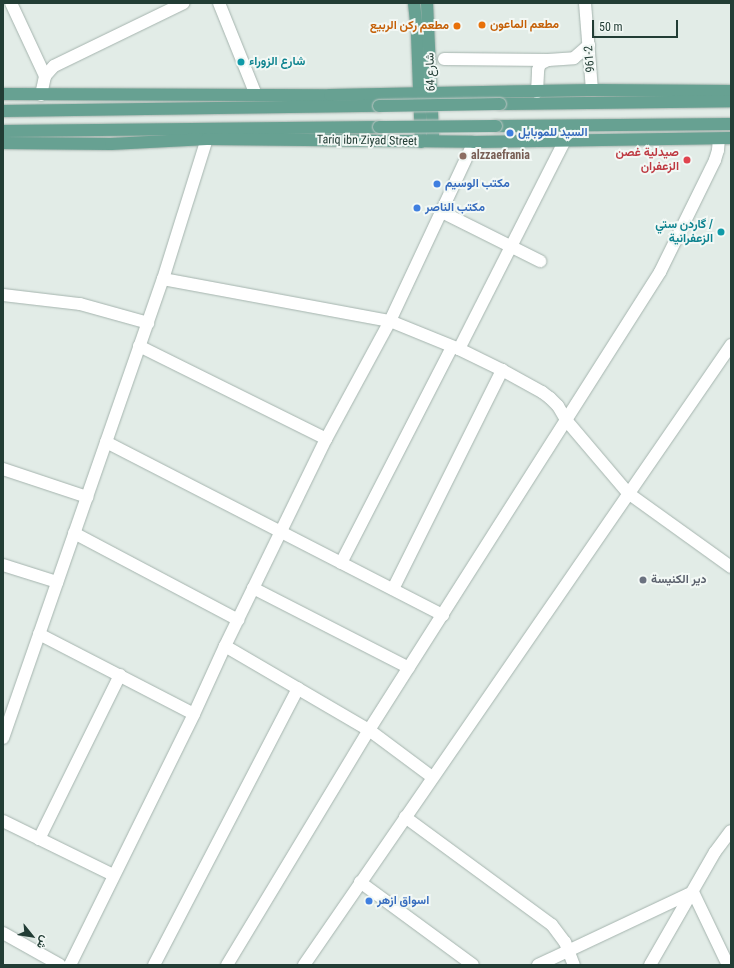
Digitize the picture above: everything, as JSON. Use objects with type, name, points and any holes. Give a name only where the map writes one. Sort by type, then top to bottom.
[{"type":"main road","name":"شارع 64","points":[[414,3],[421,142]]},
{"type":"main road","name":"شارع 64","points":[[427,3],[433,142]]},
{"type":"main road","points":[[3,94],[256,95],[592,90],[731,91]]},
{"type":"main road","points":[[3,111],[731,100]]},
{"type":"main road","points":[[3,131],[731,124]]},
{"type":"main road","name":"Tariq ibn Ziyad Street","points":[[3,143],[111,144],[207,139],[474,142],[731,138]]},
{"type":"street","points":[[11,3],[46,76]]},
{"type":"street","points":[[41,95],[46,76],[50,68],[57,63],[184,3]]},
{"type":"street","points":[[218,3],[256,95]]},
{"type":"street","name":"961-2","points":[[585,3],[592,90]]},
{"type":"street","points":[[444,59],[548,60],[574,58],[589,45]]},
{"type":"street","points":[[537,92],[538,70],[540,64],[548,60]]},
{"type":"street","points":[[3,738],[163,279],[207,139]]},
{"type":"street","points":[[226,965],[369,730],[410,668],[660,272],[715,160],[719,139]]},
{"type":"street","points":[[341,563],[511,246],[565,140]]},
{"type":"street","points":[[70,965],[194,714],[225,646],[326,439],[390,321],[474,142]]},
{"type":"street","points":[[442,212],[540,261]]},
{"type":"street","points":[[163,279],[390,321],[456,348],[502,370],[542,392],[558,406],[566,420],[628,493],[731,567]]},
{"type":"street","points":[[3,295],[80,304],[148,323]]},
{"type":"street","points":[[304,965],[432,776],[731,345]]},
{"type":"street","points":[[139,346],[326,439]]},
{"type":"street","points":[[393,589],[502,370]]},
{"type":"street","points":[[106,442],[443,616]]},
{"type":"street","points":[[3,470],[87,497]]},
{"type":"street","points":[[74,533],[238,620]]},
{"type":"street","points":[[3,565],[58,582]]},
{"type":"street","points":[[253,588],[410,668]]},
{"type":"street","points":[[39,634],[194,714]]},
{"type":"street","points":[[225,646],[369,730],[432,776]]},
{"type":"street","points":[[39,839],[120,676]]},
{"type":"street","points":[[154,965],[298,688]]},
{"type":"street","points":[[405,816],[552,925],[559,933],[574,965]]},
{"type":"street","points":[[3,820],[114,875]]},
{"type":"street","points":[[650,965],[716,852],[731,831]]},
{"type":"street","points":[[360,882],[473,965]]},
{"type":"street","points":[[538,965],[693,892]]},
{"type":"street","points":[[693,892],[728,965]]},
{"type":"street","points":[[3,933],[60,965]]},
{"type":"place","name":"مطعم الماعون","points":[[482,25]]},
{"type":"place","name":"مطعم ركن الربيع","points":[[457,26]]},
{"type":"place","name":"شارع الزوراء","points":[[241,62]]},
{"type":"place","name":"السيد للموبايل","points":[[510,133]]},
{"type":"place","name":"alzzaefrania","points":[[463,156]]},
{"type":"place","name":"صيدلية غصن الزعفران","points":[[687,160]]},
{"type":"place","name":"مكتب الوسيم","points":[[437,184]]},
{"type":"place","name":"مكتب الناصر","points":[[417,208]]},
{"type":"place","name":"گاردن ستي / الزعفرانية","points":[[721,232]]},
{"type":"place","name":"دير الكنيسة","points":[[643,580]]},
{"type":"place","name":"اسواق ازهر","points":[[369,901]]}]
